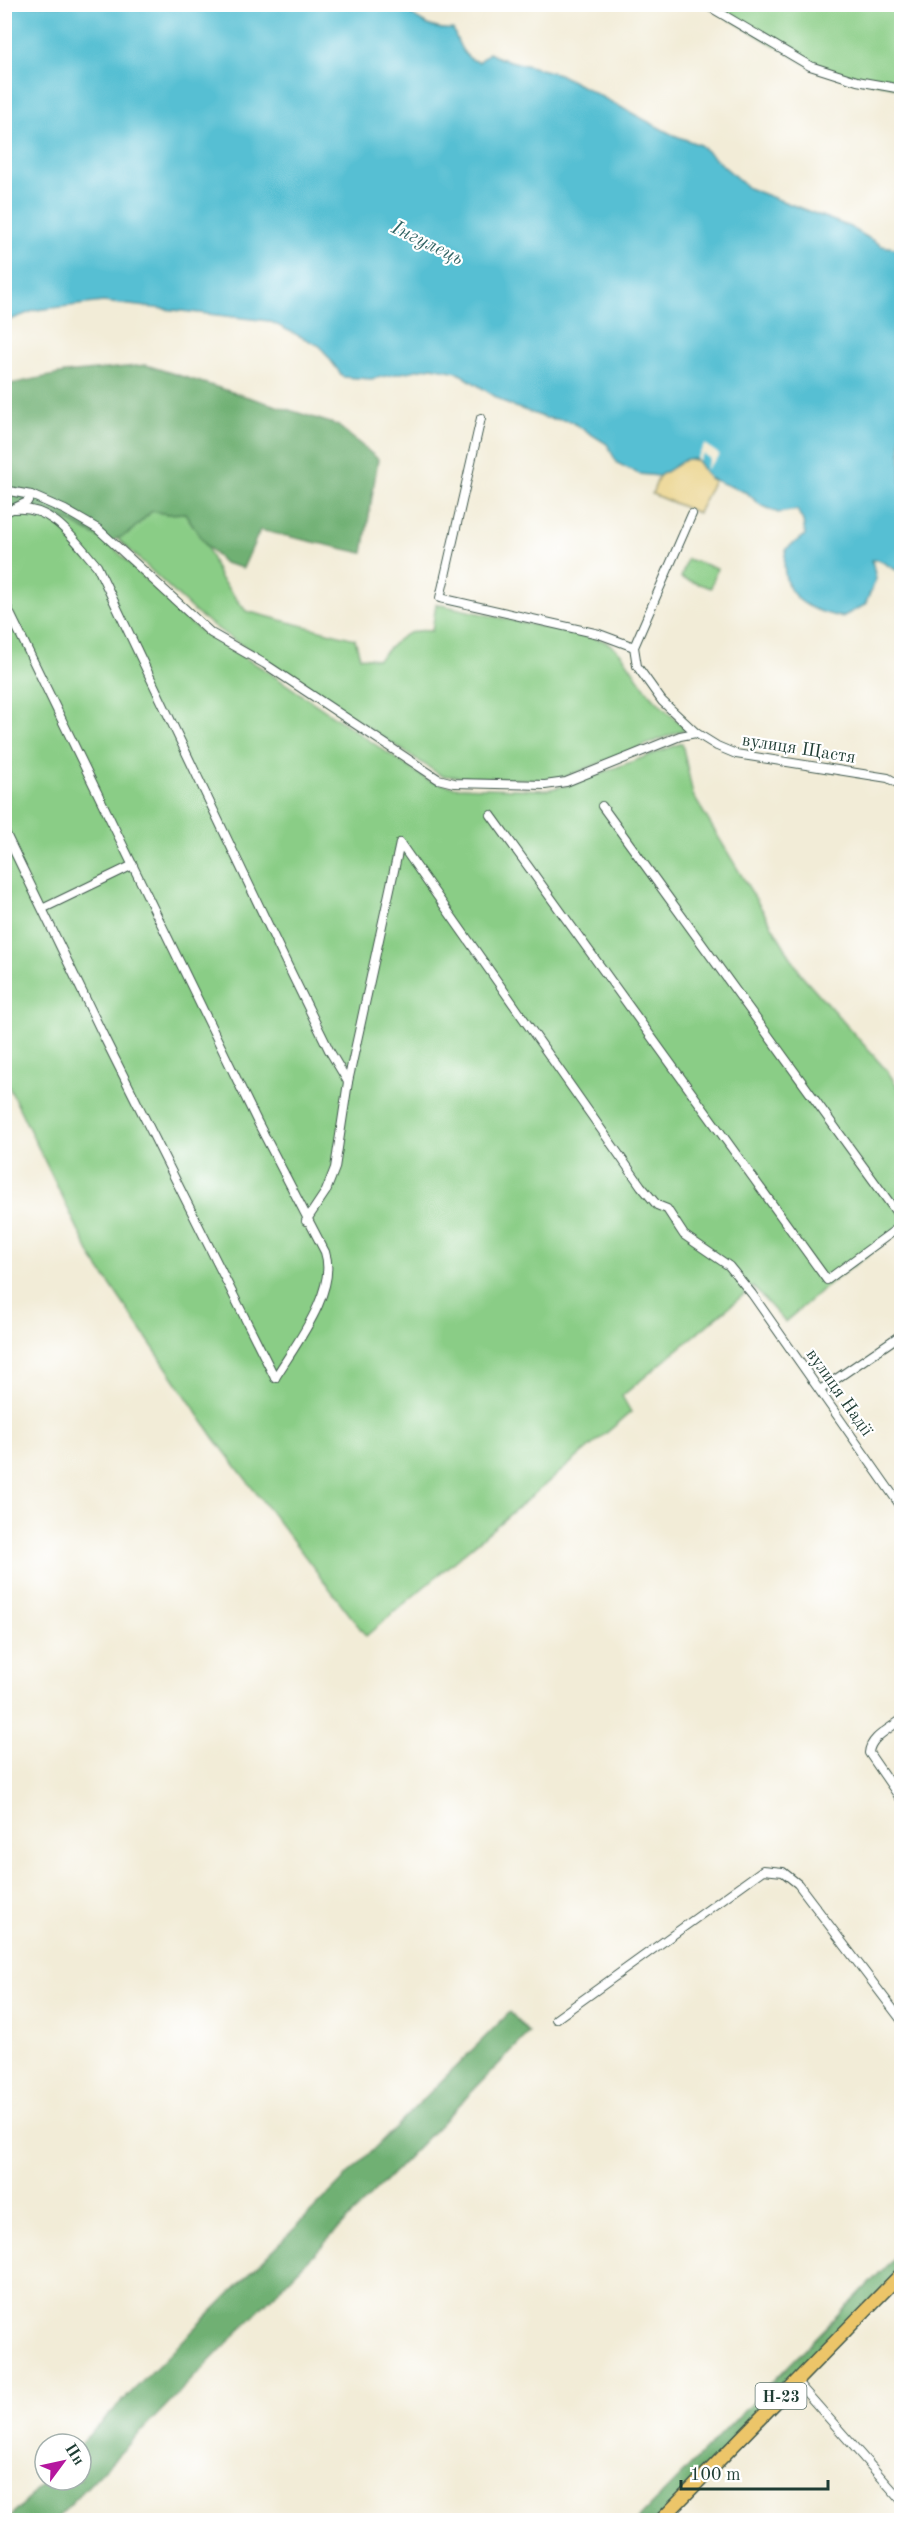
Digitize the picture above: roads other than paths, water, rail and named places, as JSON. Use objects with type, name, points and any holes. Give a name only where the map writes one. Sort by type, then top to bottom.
[{"type":"main road","name":"Н-23","points":[[661,2520],[902,2273]]},
{"type":"street","points":[[705,4],[810,66],[857,81],[902,89]]},
{"type":"street","points":[[482,418],[440,597],[599,633],[634,647],[692,514]]},
{"type":"street","points":[[4,490],[31,495],[65,510],[98,529],[211,633],[265,664],[438,780],[454,783],[545,785],[566,782],[680,736],[696,733]]},
{"type":"street","points":[[4,513],[27,502],[31,495]]},
{"type":"street","points":[[15,509],[29,508],[62,524],[97,566],[283,956],[348,1082],[335,1168],[326,1191],[306,1221]]},
{"type":"street","points":[[4,600],[306,1221],[327,1259],[328,1283],[304,1330],[274,1378],[4,830]]},
{"type":"street","name":"вулиця Щастя","points":[[634,647],[637,666],[662,701],[696,733],[736,754],[888,778],[902,786]]},
{"type":"street","points":[[491,815],[827,1280],[902,1222],[602,806]]},
{"type":"street","name":"вулиця Надії","points":[[348,1082],[400,843],[641,1186],[657,1205],[667,1209],[684,1235],[729,1266],[752,1294],[902,1508]]},
{"type":"street","points":[[44,908],[133,865]]},
{"type":"street","points":[[820,1390],[902,1334]]},
{"type":"street","points":[[902,1719],[874,1739],[870,1744],[869,1753],[902,1801]]},
{"type":"street","points":[[556,2019],[763,1870],[783,1872],[798,1884],[902,2021]]},
{"type":"street","points":[[796,2381],[902,2501]]},
{"type":"water","name":"Інгулець","points":[[4,5],[403,5],[425,24],[453,29],[462,50],[473,60],[479,62],[489,53],[499,58],[559,74],[671,134],[700,145],[748,188],[850,227],[882,246],[901,249],[901,573],[879,560],[872,560],[876,579],[865,605],[842,617],[815,609],[804,604],[796,596],[789,588],[785,577],[786,549],[805,535],[803,521],[797,510],[778,513],[759,504],[747,493],[709,478],[696,459],[686,459],[659,476],[639,474],[617,463],[607,444],[570,421],[546,418],[507,404],[457,372],[432,367],[371,379],[343,377],[320,346],[269,321],[103,302],[36,310],[5,322]]}]
